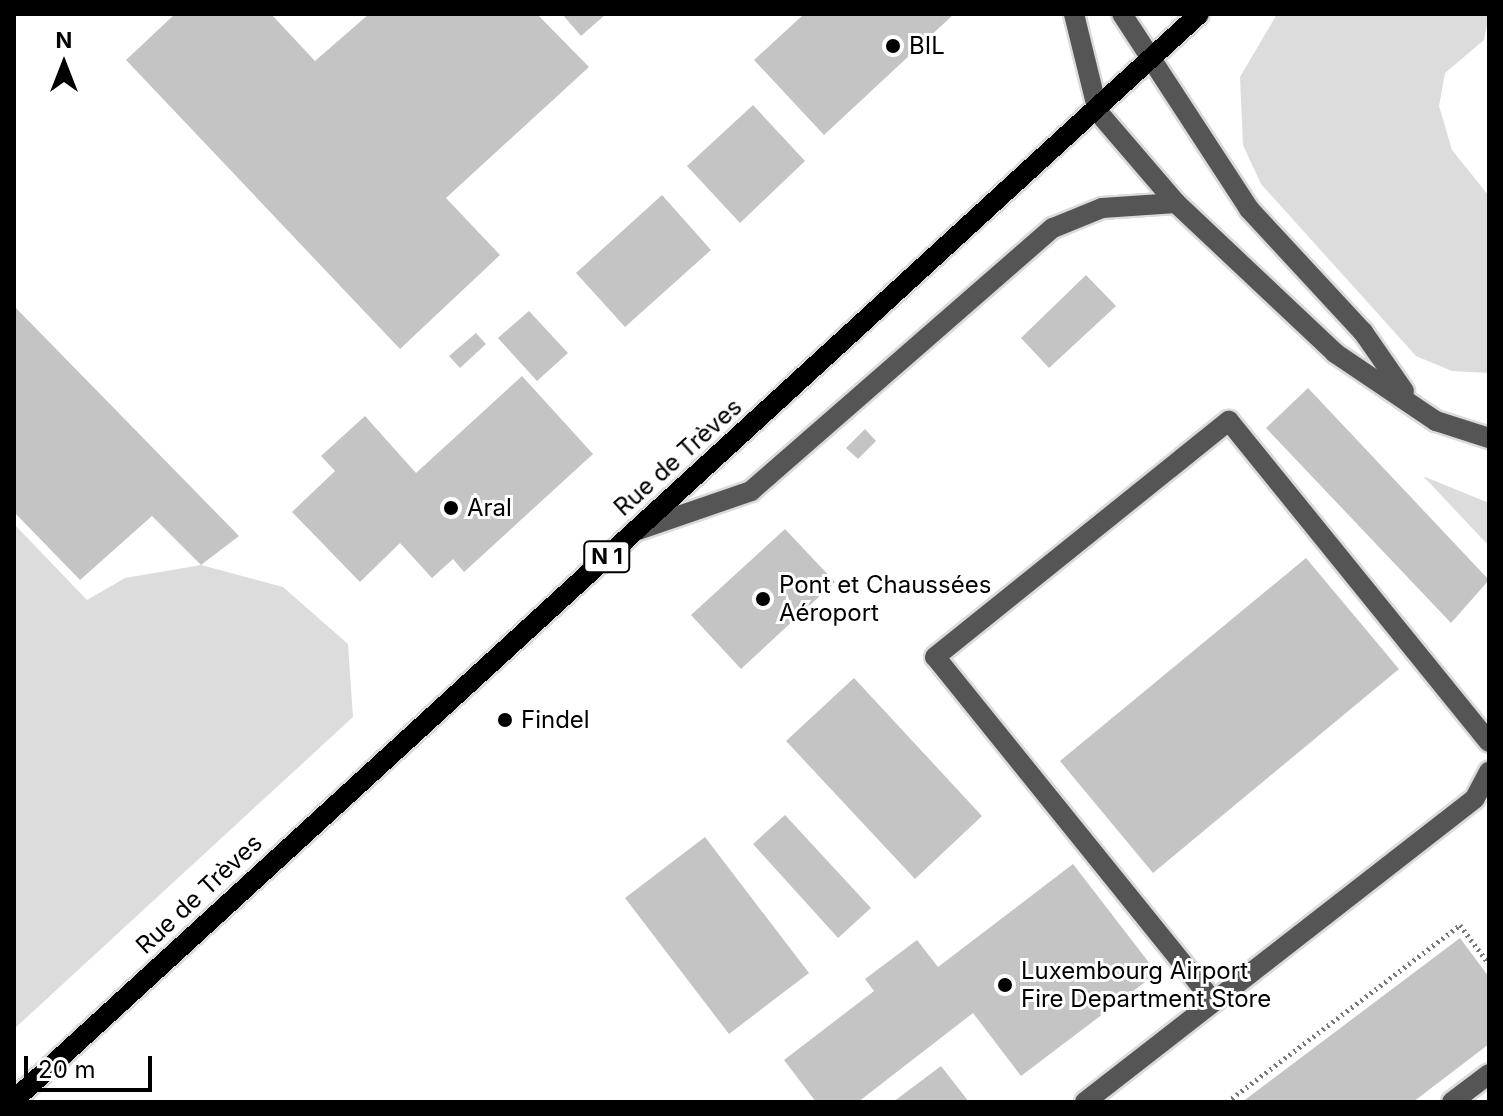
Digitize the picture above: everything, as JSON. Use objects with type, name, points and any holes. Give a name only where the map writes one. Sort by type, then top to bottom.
[{"type":"main road","name":"Rue de Trèves","points":[[14,1100],[1098,112],[1199,14]]},
{"type":"street","points":[[1074,14],[1098,112],[1176,203],[1335,353],[1409,399],[1436,421],[1489,438]]},
{"type":"street","points":[[1122,14],[1249,209],[1363,332],[1409,399]]},
{"type":"street","points":[[635,531],[751,491],[1053,228],[1102,208],[1176,203]]},
{"type":"street","points":[[1213,1001],[935,657],[1229,421],[1489,742]]},
{"type":"street","points":[[1085,1102],[1213,1001],[1482,804],[1489,772]]},
{"type":"street","points":[[1452,1102],[1489,1074]]},
{"type":"path","points":[[1227,1102],[1460,925],[1489,964]]},
{"type":"shaded area","points":[[1277,14],[1489,14],[1484,40],[1445,73],[1439,106],[1452,150],[1489,196],[1489,373],[1452,371],[1416,356],[1261,184],[1243,145],[1240,77]]},
{"type":"shaded area","points":[[1423,476],[1489,503],[1489,546]]},
{"type":"shaded area","points":[[14,524],[87,600],[125,578],[201,565],[283,587],[348,644],[353,717],[14,1029]]},
{"type":"building","points":[[175,14],[271,14],[315,61],[369,14],[537,14],[589,67],[446,198],[500,255],[400,349],[126,60]]},
{"type":"building","points":[[562,14],[606,14],[581,36]]},
{"type":"building","points":[[804,14],[954,14],[824,135],[754,60]]},
{"type":"building","points":[[753,105],[805,161],[740,223],[687,166]]},
{"type":"building","points":[[662,195],[711,250],[625,327],[576,273]]},
{"type":"building","points":[[1086,275],[1116,306],[1049,368],[1021,338]]},
{"type":"building","points":[[14,306],[239,536],[201,565],[152,516],[80,580],[14,512]]},
{"type":"building","points":[[529,311],[568,353],[537,381],[498,338]]},
{"type":"building","points":[[476,333],[486,344],[460,368],[449,356]]},
{"type":"building","name":"Aral","points":[[522,376],[593,454],[464,572],[453,559],[432,578],[400,543],[360,582],[292,512],[335,471],[321,456],[365,416],[416,473]]},
{"type":"building","points":[[1308,388],[1489,580],[1451,623],[1266,428]]},
{"type":"building","points":[[865,429],[876,441],[858,459],[846,448]]},
{"type":"building","name":"Pont et Chaussées Aéroport","points":[[785,529],[835,582],[741,669],[691,615]]},
{"type":"building","points":[[1306,558],[1399,669],[1153,873],[1060,761]]},
{"type":"building","points":[[854,678],[982,816],[915,879],[786,741]]},
{"type":"building","points":[[785,815],[871,908],[838,938],[753,844]]},
{"type":"building","points":[[705,837],[809,973],[729,1034],[625,898]]},
{"type":"building","name":"Luxembourg Airport Fire Department Store","points":[[1073,864],[1157,973],[1021,1076],[973,1013],[858,1102],[816,1102],[784,1060],[874,991],[865,979],[917,940],[938,967]]},
{"type":"building","points":[[1460,938],[1489,977],[1489,1044],[1413,1102],[1242,1102]]},
{"type":"building","points":[[941,1066],[969,1102],[893,1102]]},
{"type":"place","name":"BIL","points":[[893,46]]},
{"type":"place","name":"Aral","points":[[451,508]]},
{"type":"place","name":"Pont et Chaussées Aéroport","points":[[763,599]]},
{"type":"place","name":"Findel","points":[[505,720]]},
{"type":"place","name":"Luxembourg Airport Fire Department Store","points":[[1005,985]]}]
